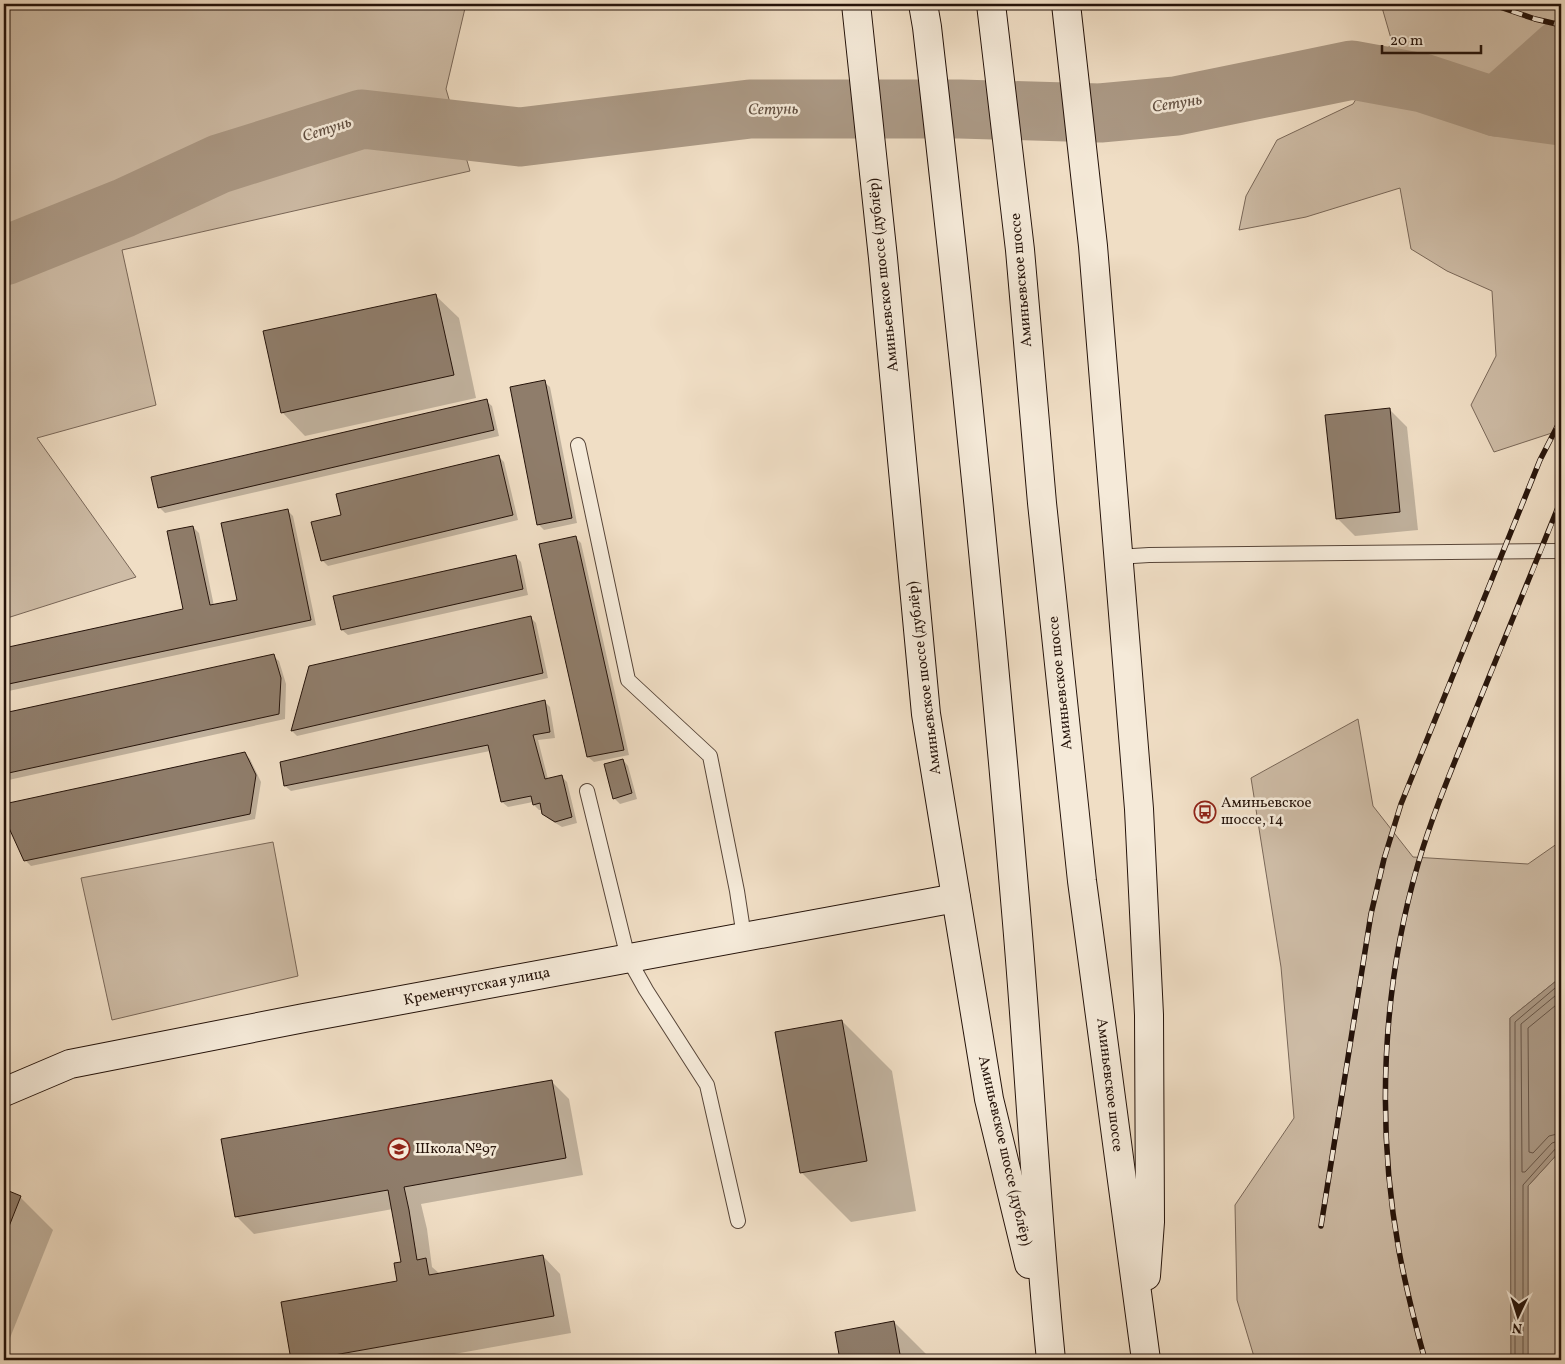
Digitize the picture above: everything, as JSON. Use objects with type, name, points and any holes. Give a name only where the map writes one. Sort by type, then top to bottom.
[{"type":"main road","points":[[923,4],[928,27],[954,257],[979,506],[1016,912],[1050,1352]]},
{"type":"main road","name":"Аминьевское шоссе","points":[[991,4],[1020,250],[1042,503],[1082,882],[1146,1360]]},
{"type":"main road","points":[[1066,4],[1093,246],[1138,809],[1149,1015],[1150,1222],[1142,1333]]},
{"type":"main road","name":"Аминьевское шоссе (дублёр)","points":[[857,7],[926,714],[989,1099],[1050,1352]]},
{"type":"main road","name":"Кременчугская улица","points":[[4,1092],[70,1064],[304,1018],[956,898]]},
{"type":"lane","points":[[578,444],[628,680],[710,756],[737,891],[744,937]]},
{"type":"lane","points":[[1117,557],[1149,555],[1561,551]]},
{"type":"lane","points":[[587,791],[628,958],[646,990],[707,1085],[738,1221]]},
{"type":"shaded area","points":[[4,4],[466,4],[446,89],[470,171],[122,250],[156,405],[37,438],[136,577],[4,619]]},
{"type":"shaded area","points":[[1381,4],[1561,4],[1561,430],[1494,452],[1471,405],[1496,356],[1492,291],[1447,271],[1411,249],[1400,188],[1306,217],[1239,230],[1246,196],[1277,140],[1353,104],[1392,42]]},
{"type":"shaded area","points":[[1358,719],[1373,806],[1413,857],[1528,864],[1561,841],[1561,977],[1510,1018],[1511,1360],[1255,1360],[1237,1300],[1235,1205],[1294,1118],[1281,967],[1251,778]]},
{"type":"shaded area","points":[[273,842],[298,976],[112,1020],[81,878]]},
{"type":"shaded area","points":[[1561,1150],[1561,1360],[1528,1360],[1528,1186]]},
{"type":"water","points":[[1561,977],[1561,1150],[1528,1186],[1528,1360],[1511,1360],[1510,1018]]},
{"type":"building","points":[[436,294],[454,375],[281,413],[263,331]]},
{"type":"building","points":[[545,380],[572,518],[537,525],[510,387]]},
{"type":"building","points":[[487,399],[494,430],[158,508],[151,477]]},
{"type":"building","points":[[1390,408],[1400,512],[1336,519],[1325,415]]},
{"type":"building","points":[[499,455],[513,515],[321,561],[311,522],[341,515],[336,494]]},
{"type":"building","points":[[288,509],[311,620],[4,685],[4,648],[183,609],[167,531],[193,526],[210,605],[237,600],[221,523]]},
{"type":"building","points":[[576,536],[624,750],[587,757],[539,544]]},
{"type":"building","points":[[516,555],[523,589],[341,630],[333,596]]},
{"type":"building","points":[[531,616],[543,673],[291,731],[309,666]]},
{"type":"building","points":[[274,654],[281,678],[279,714],[4,774],[4,713]]},
{"type":"building","points":[[545,700],[550,732],[533,735],[545,779],[562,775],[572,817],[555,822],[542,814],[540,803],[533,805],[531,796],[501,802],[488,745],[284,786],[280,762]]},
{"type":"building","points":[[245,752],[256,775],[250,814],[24,861],[4,817],[4,804]]},
{"type":"building","points":[[623,759],[632,793],[613,799],[604,764]]},
{"type":"building","points":[[842,1020],[867,1161],[800,1173],[775,1032]]},
{"type":"building","points":[[552,1080],[566,1158],[404,1187],[417,1260],[426,1258],[429,1275],[543,1255],[554,1316],[306,1360],[291,1360],[281,1302],[397,1281],[394,1263],[401,1262],[388,1190],[235,1217],[221,1139]]},
{"type":"building","points":[[4,1189],[21,1196],[4,1239]]},
{"type":"building","points":[[894,1321],[901,1360],[840,1360],[835,1332]]},
{"type":"waterway","points":[[1496,107],[1561,49]]},
{"type":"waterway","name":"Сетунь","points":[[4,256],[124,208],[219,164],[362,119],[520,137],[750,109],[960,109],[1100,113],[1176,106],[1352,70],[1423,83],[1496,107],[1561,116]]},
{"type":"railway","points":[[1491,4],[1535,19],[1561,25]]},
{"type":"railway","points":[[1321,1226],[1371,914],[1384,859],[1401,804],[1540,460],[1561,419]]},
{"type":"railway","points":[[1425,1360],[1399,1251],[1387,1154],[1386,1056],[1390,1007],[1397,959],[1406,911],[1431,823],[1561,500]]},
{"type":"place","name":"Аминьевское шоссе, 14","points":[[1205,812]]},
{"type":"place","name":"Школа №97","points":[[399,1149]]}]
